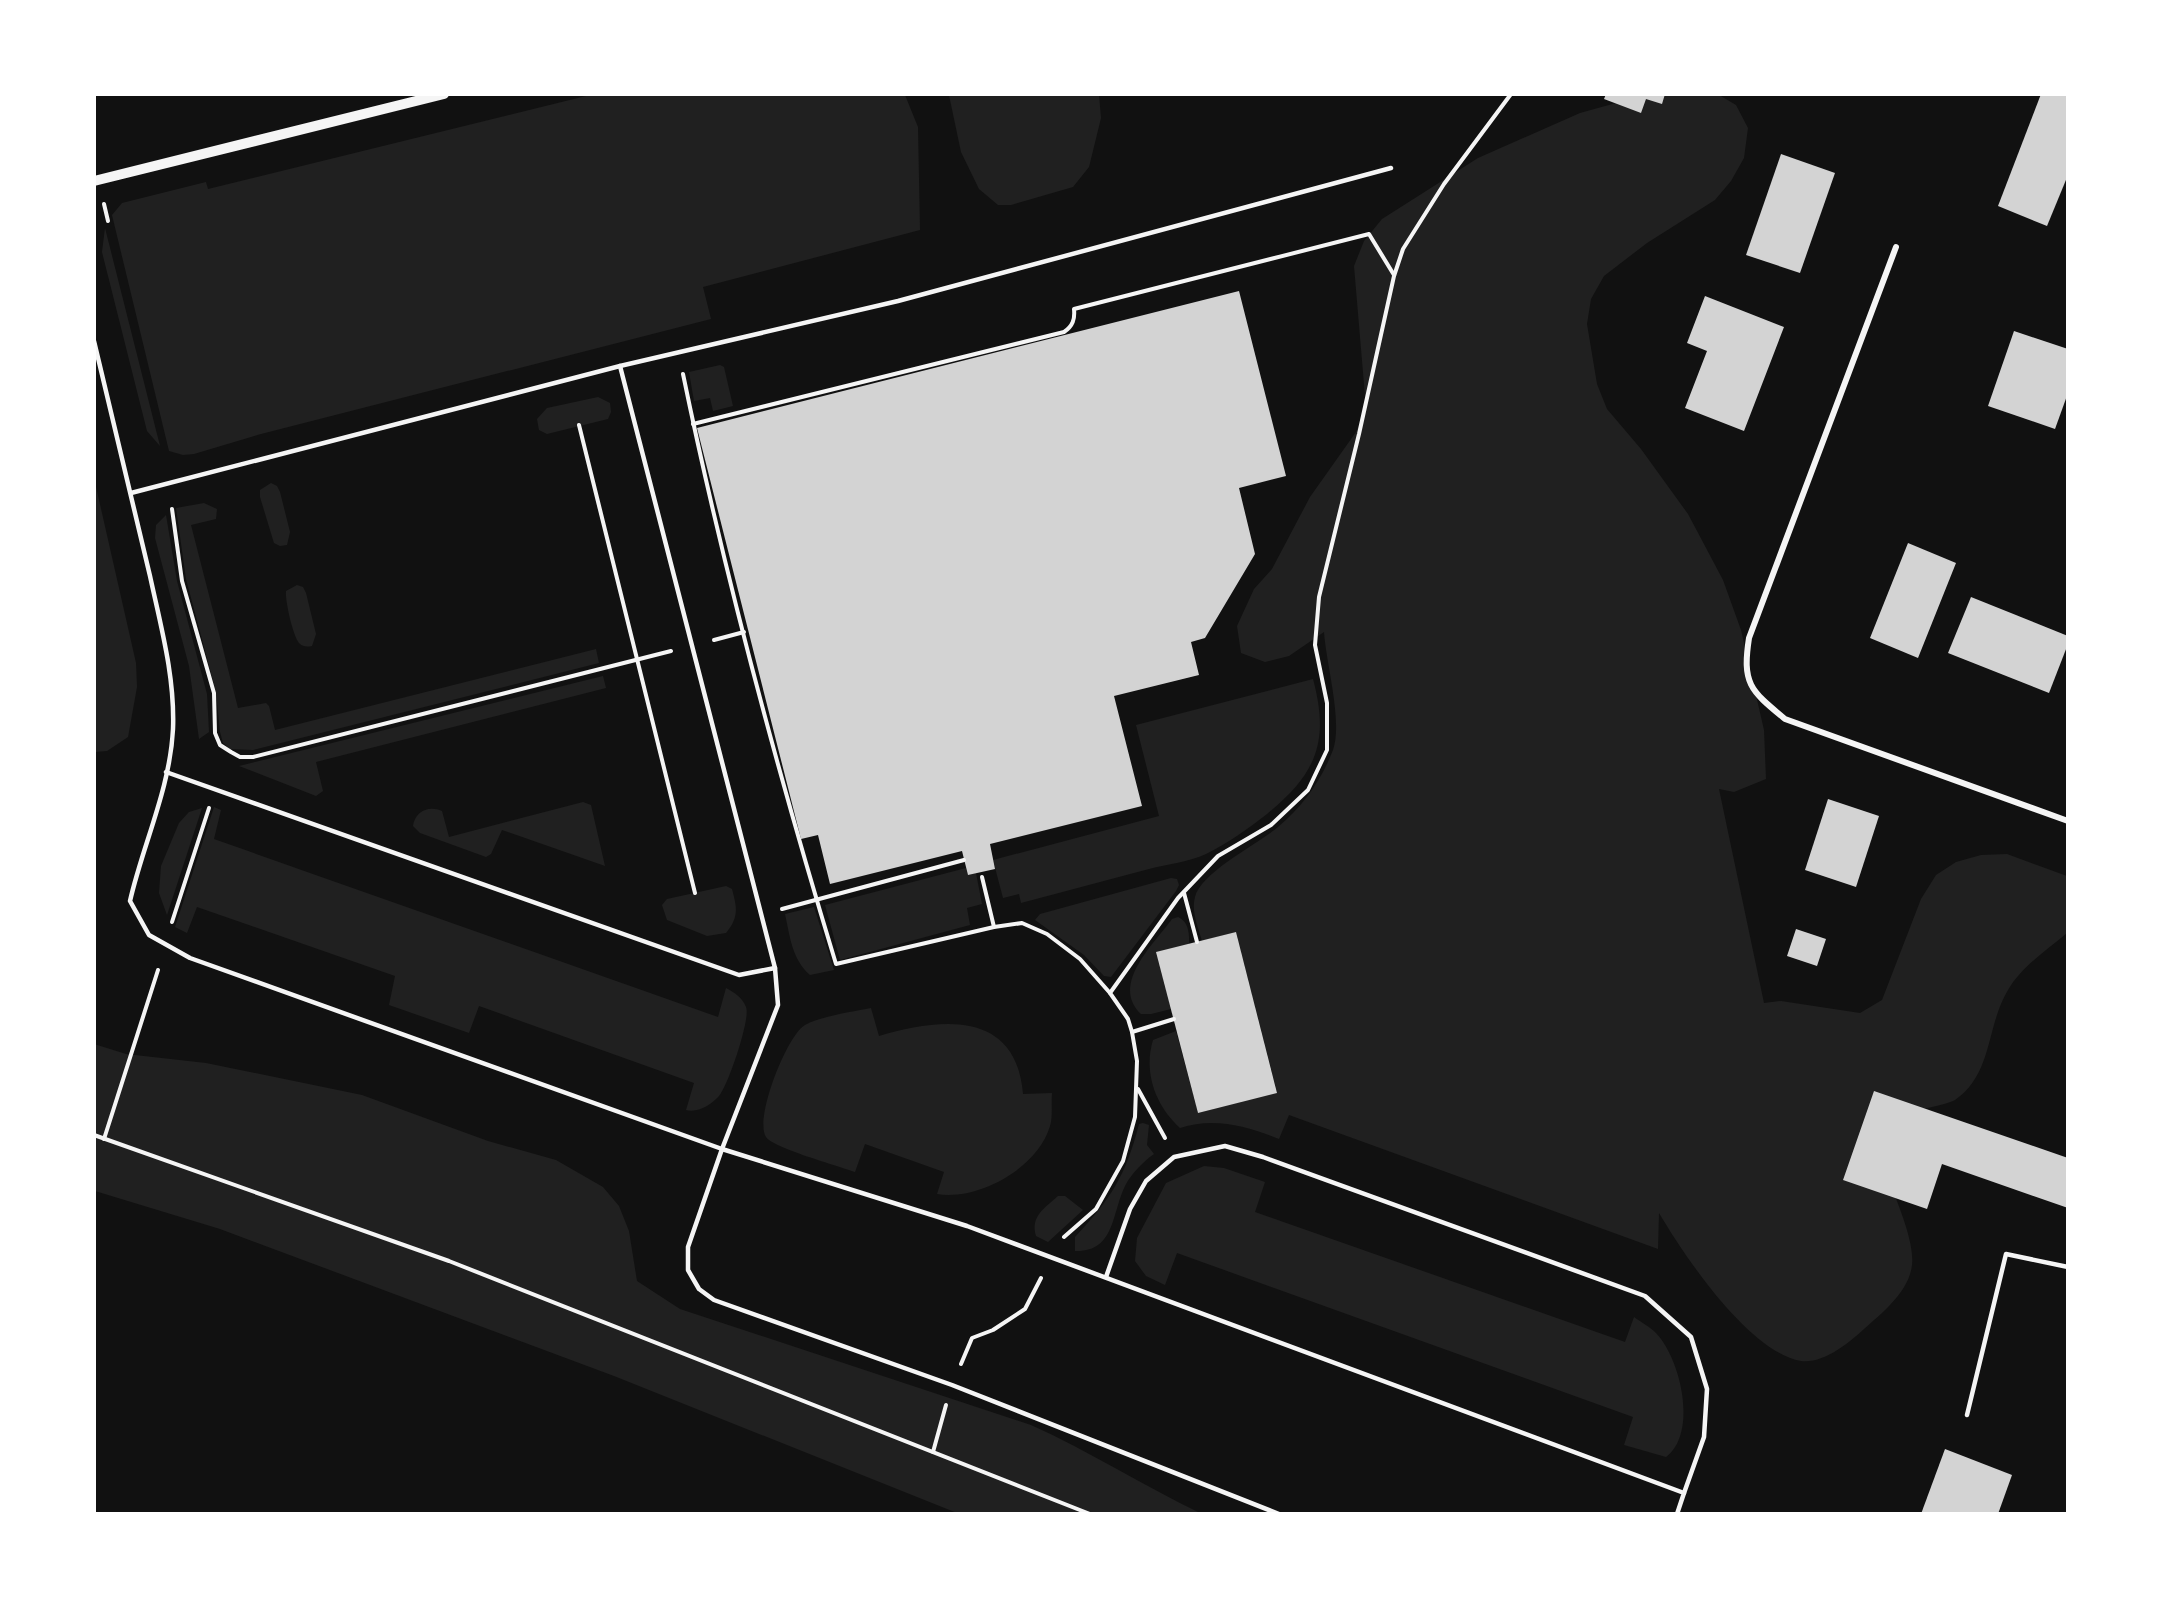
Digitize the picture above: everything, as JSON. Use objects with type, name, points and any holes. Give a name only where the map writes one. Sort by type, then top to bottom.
[{"type":"street","points":[[94,181],[444,94]]},
{"type":"street","points":[[1896,247],[1749,638],[1745,668],[1758,697],[1785,718],[2067,821]]},
{"type":"lane","points":[[131,493],[620,366],[898,300],[1391,168]]},
{"type":"lane","points":[[94,341],[170,669],[173,730],[166,772],[155,822],[138,868],[130,901],[149,935],[190,958],[722,1149],[967,1226],[1684,1493]]},
{"type":"lane","points":[[620,366],[775,968],[778,1005],[722,1149],[688,1246],[688,1270],[699,1288],[714,1300],[952,1385],[1279,1514]]},
{"type":"lane","points":[[166,772],[739,975],[775,968]]},
{"type":"lane","points":[[1106,1277],[1130,1209],[1146,1181],[1174,1156],[1225,1146],[1263,1157],[1645,1296],[1691,1337],[1707,1389],[1704,1437],[1677,1514]]},
{"type":"lane","points":[[1967,1415],[2006,1254],[2067,1268]]},
{"type":"path","points":[[1110,993],[1145,941],[1183,892],[1218,856],[1271,825],[1308,790],[1327,750],[1327,703],[1315,645],[1319,597],[1359,434],[1394,276],[1403,249],[1444,184],[1511,94]]},
{"type":"path","points":[[693,424],[1064,332],[1070,328],[1075,318],[1074,309],[1369,234],[1394,276]]},
{"type":"path","points":[[682,371],[744,632],[836,964],[994,927],[1022,923],[1047,934],[1080,959],[1110,993],[1128,1019],[1137,1061],[1137,1087],[1135,1117],[1123,1161],[1096,1209],[1058,1242]]},
{"type":"path","points":[[579,425],[695,893]]},
{"type":"path","points":[[172,509],[182,581],[214,693],[216,733],[220,745],[240,757],[253,757],[674,651]]},
{"type":"path","points":[[714,640],[744,632]]},
{"type":"path","points":[[172,922],[210,804]]},
{"type":"path","points":[[787,908],[964,860]]},
{"type":"path","points":[[982,877],[994,927]]},
{"type":"path","points":[[1183,892],[1197,942]]},
{"type":"path","points":[[104,1138],[158,970]]},
{"type":"path","points":[[1132,1032],[1174,1019]]},
{"type":"path","points":[[1137,1087],[1165,1138],[1173,1135]]},
{"type":"path","points":[[94,1135],[449,1261],[1090,1514]]},
{"type":"path","points":[[959,1369],[972,1338],[993,1330],[1025,1309],[1038,1283]]},
{"type":"path","points":[[933,1452],[945,1409]]},
{"type":"shaded area","points":[[590,95],[905,95],[918,127],[920,230],[703,287],[711,319],[261,434],[194,454],[183,455],[169,451],[112,215],[122,203],[206,182],[208,189]]},
{"type":"shaded area","points":[[949,95],[1099,95],[1101,118],[1089,167],[1073,187],[1011,205],[998,205],[979,189],[961,152]]},
{"type":"shaded area","points":[[1645,95],[1719,95],[1736,105],[1748,128],[1744,158],[1731,181],[1715,200],[1647,243],[1604,276],[1591,299],[1587,324],[1597,384],[1607,409],[1641,449],[1688,514],[1723,580],[1741,630],[1764,730],[1766,779],[1734,792],[1719,789],[1764,1003],[1781,1001],[1860,1013],[1882,1000],[1921,899],[1936,875],[1956,862],[1981,855],[2007,854],[2067,876],[2067,933],[2027,966],[2008,990],[2001,1004],[1983,1063],[1967,1089],[1949,1103],[1879,1117],[1875,1134],[1876,1145],[1907,1228],[1912,1254],[1910,1275],[1894,1301],[1858,1335],[1827,1356],[1809,1361],[1801,1361],[1781,1354],[1740,1322],[1702,1277],[1659,1213],[1658,1249],[1289,1115],[1279,1139],[1230,1124],[1205,1123],[1180,1128],[1164,1110],[1151,1077],[1150,1052],[1153,1040],[1176,1031],[1198,1113],[1277,1092],[1236,932],[1202,941],[1194,902],[1199,888],[1208,878],[1231,859],[1278,827],[1295,810],[1317,782],[1333,750],[1336,738],[1335,709],[1324,632],[1289,656],[1265,662],[1241,653],[1237,626],[1254,589],[1272,569],[1310,497],[1356,432],[1366,408],[1354,266],[1364,241],[1382,219],[1478,158],[1580,113]]},
{"type":"shaded area","points":[[105,228],[160,446],[147,431],[102,252]]},
{"type":"shaded area","points":[[720,365],[724,367],[733,406],[713,411],[710,398],[694,401],[689,372]]},
{"type":"shaded area","points":[[598,397],[610,403],[611,412],[608,419],[547,434],[539,430],[537,419],[547,408]]},
{"type":"shaded area","points":[[94,478],[136,663],[137,687],[128,737],[107,751],[95,752]]},
{"type":"shaded area","points":[[271,483],[277,486],[280,492],[290,532],[287,545],[280,546],[274,543],[260,497],[260,490]]},
{"type":"shaded area","points":[[204,503],[217,509],[216,519],[191,525],[238,708],[266,703],[269,706],[275,730],[596,649],[599,663],[253,750],[230,749],[223,743],[220,732],[216,692],[186,579],[176,508]]},
{"type":"shaded area","points":[[166,515],[177,581],[207,694],[209,732],[199,739],[189,666],[155,538],[156,525]]},
{"type":"shaded area","points":[[297,585],[303,587],[306,593],[316,634],[312,646],[299,643],[290,618],[286,591]]},
{"type":"shaded area","points":[[603,676],[606,688],[316,762],[323,791],[316,796],[239,766]]},
{"type":"shaded area","points":[[1313,679],[1320,721],[1315,755],[1308,770],[1284,799],[1245,830],[1214,850],[1192,859],[1021,903],[1019,894],[1003,898],[993,860],[1159,816],[1136,725]]},
{"type":"shaded area","points":[[583,802],[591,805],[605,866],[502,830],[491,854],[486,857],[420,833],[413,826],[420,813],[428,809],[437,809],[442,811],[449,837]]},
{"type":"shaded area","points":[[214,807],[221,810],[214,839],[718,1017],[726,988],[742,1001],[747,1014],[738,1052],[723,1090],[704,1108],[686,1110],[694,1083],[479,1006],[469,1033],[389,1005],[395,976],[197,907],[187,933],[175,927]]},
{"type":"shaded area","points":[[202,808],[167,915],[159,893],[161,866],[179,823],[189,812]]},
{"type":"shaded area","points":[[966,868],[968,875],[976,873],[982,904],[967,908],[970,925],[840,960],[825,905]]},
{"type":"shaded area","points":[[1171,878],[1177,879],[1179,885],[1176,891],[1111,977],[1104,976],[1084,955],[1035,920],[1040,914]]},
{"type":"shaded area","points":[[726,886],[732,889],[736,912],[726,933],[707,936],[667,920],[662,905],[667,899]]},
{"type":"shaded area","points":[[814,907],[834,970],[810,975],[795,955],[785,914]]},
{"type":"shaded area","points":[[1178,917],[1185,923],[1189,933],[1189,946],[1183,974],[1171,1009],[1141,1014],[1133,1002],[1130,990],[1132,977],[1146,952],[1172,919]]},
{"type":"shaded area","points":[[871,1008],[879,1036],[902,1030],[950,1024],[971,1026],[990,1034],[1006,1047],[1017,1066],[1023,1094],[1052,1093],[1050,1126],[1033,1155],[1020,1168],[988,1187],[953,1195],[937,1194],[944,1172],[865,1144],[855,1172],[793,1151],[766,1137],[763,1127],[768,1096],[782,1060],[798,1032],[805,1025],[819,1019]]},
{"type":"shaded area","points":[[94,1044],[126,1054],[206,1063],[362,1095],[488,1141],[556,1160],[603,1187],[619,1206],[629,1231],[637,1281],[680,1309],[1031,1425],[1200,1513],[957,1513],[614,1376],[220,1229],[95,1191]]},
{"type":"shaded area","points":[[1139,1124],[1149,1125],[1147,1145],[1154,1154],[1126,1184],[1105,1238],[1088,1250],[1075,1251],[1075,1237],[1116,1185],[1129,1158]]},
{"type":"shaded area","points":[[1204,1166],[1224,1168],[1265,1182],[1255,1212],[1625,1342],[1634,1317],[1654,1331],[1665,1345],[1679,1377],[1683,1414],[1676,1446],[1666,1457],[1624,1445],[1633,1417],[1177,1253],[1165,1285],[1146,1276],[1135,1261],[1137,1238],[1166,1183]]},
{"type":"shaded area","points":[[1058,1196],[1065,1196],[1083,1210],[1048,1242],[1036,1236],[1035,1223],[1040,1213]]},
{"type":"building","points":[[1606,94],[1665,94],[1662,104],[1646,99],[1641,113],[1604,99]]},
{"type":"building","points":[[2041,94],[2068,94],[2068,175],[2047,226],[1998,206]]},
{"type":"building","points":[[1781,154],[1835,173],[1800,273],[1746,255]]},
{"type":"building","points":[[1239,291],[1286,476],[1239,488],[1255,554],[1205,638],[1191,642],[1199,675],[1114,696],[1142,806],[990,844],[995,869],[968,875],[962,851],[830,884],[818,835],[801,839],[697,428]]},
{"type":"building","points":[[1705,296],[1784,327],[1744,431],[1685,408],[1707,351],[1687,343]]},
{"type":"building","points":[[2014,331],[2068,349],[2068,393],[2055,429],[1988,406]]},
{"type":"building","points":[[1908,543],[1956,563],[1918,658],[1870,638]]},
{"type":"building","points":[[1971,597],[2068,636],[2068,644],[2049,693],[1948,653]]},
{"type":"building","points":[[1828,799],[1879,816],[1856,887],[1805,870]]},
{"type":"building","points":[[1796,929],[1826,939],[1817,966],[1787,956]]},
{"type":"building","points":[[1236,932],[1277,1093],[1198,1113],[1156,952]]},
{"type":"building","points":[[1874,1091],[2068,1158],[2068,1208],[1942,1164],[1927,1209],[1843,1180]]},
{"type":"building","points":[[1945,1449],[2012,1475],[1998,1514],[1921,1514]]}]
